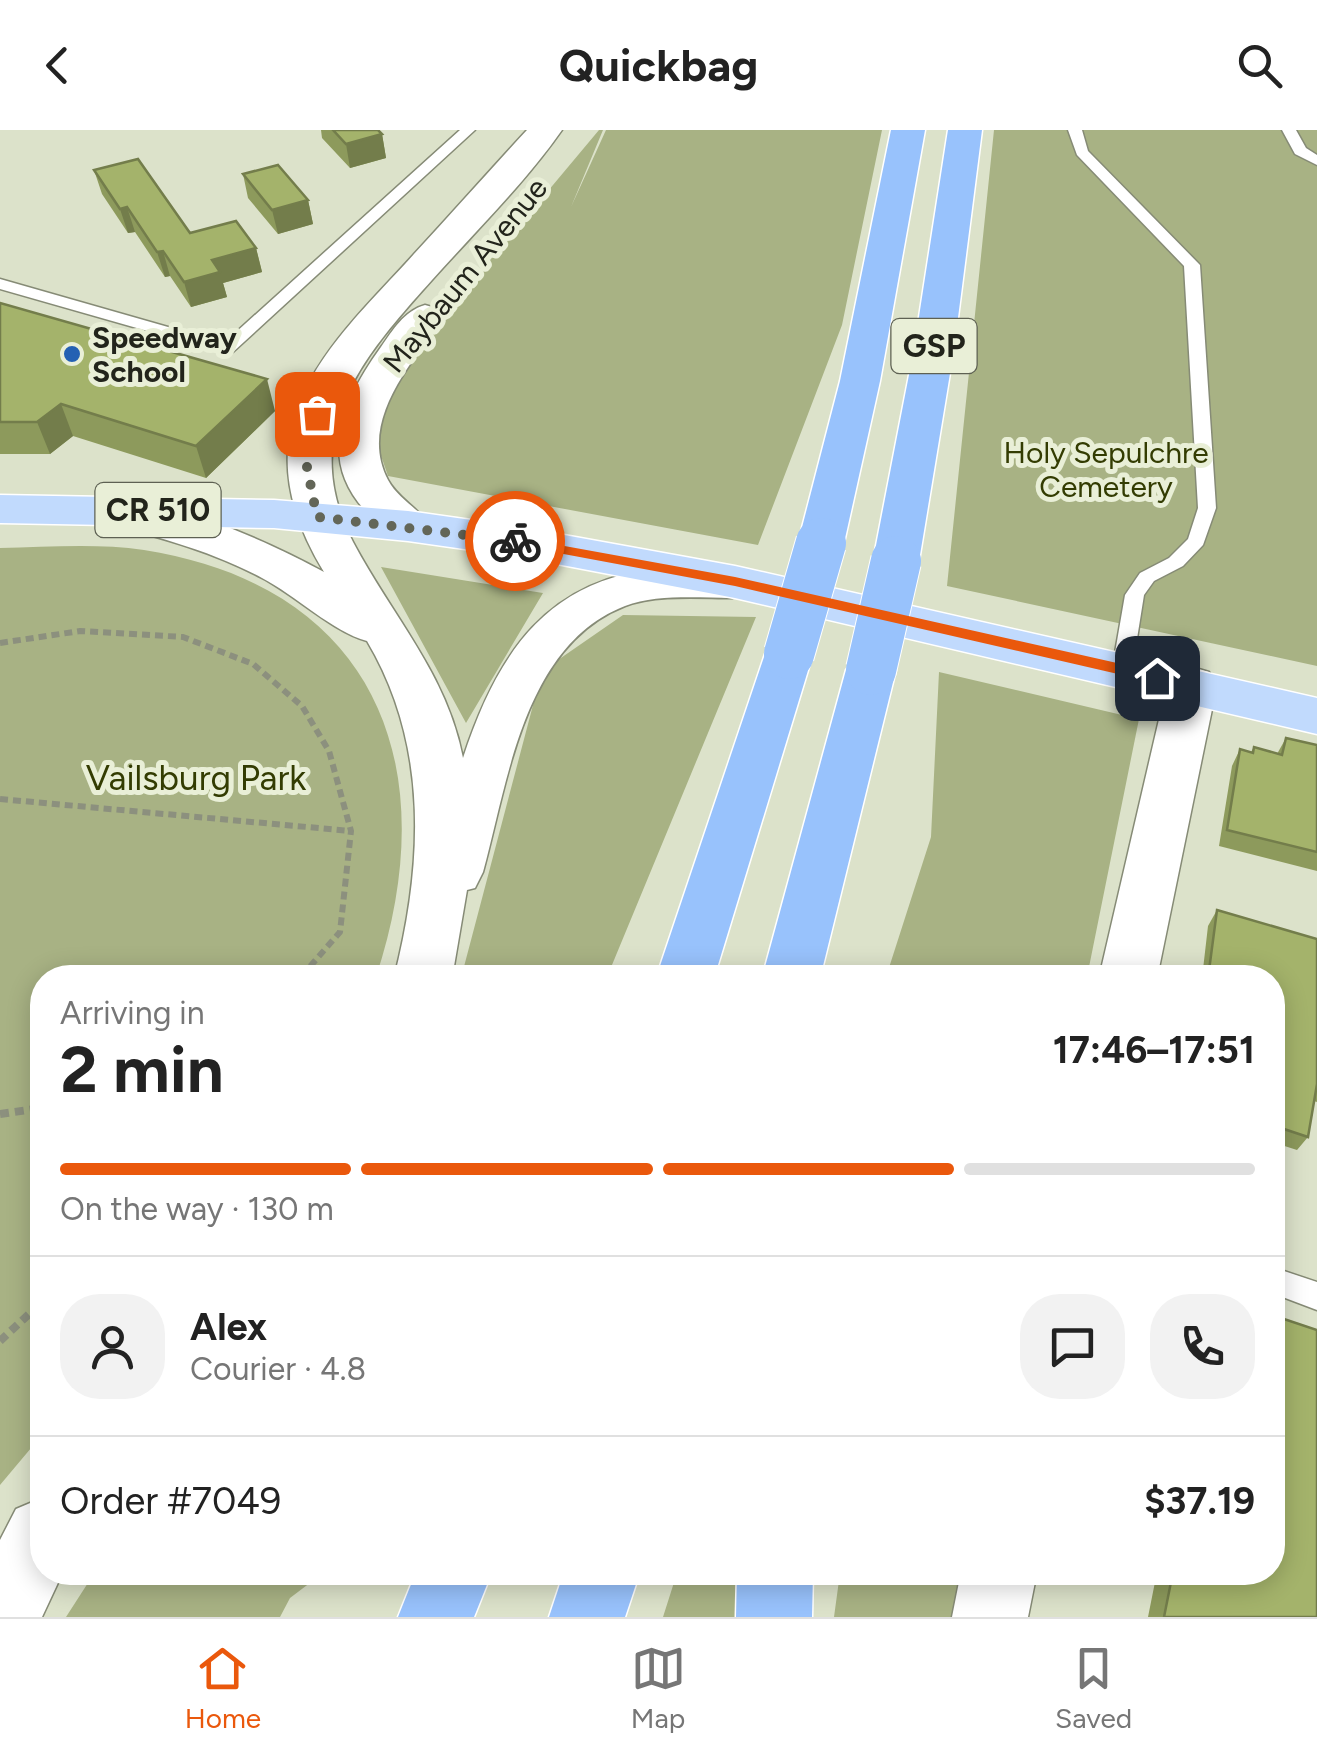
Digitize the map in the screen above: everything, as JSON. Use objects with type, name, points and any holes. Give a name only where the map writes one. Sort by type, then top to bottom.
[{"type":"highway","name":"GSP","points":[[689,965],[789,654],[820,543],[857,394],[908,130]]},
{"type":"highway","name":"GSP","points":[[793,965],[896,560],[934,349],[964,130]]},
{"type":"highway","points":[[834,965],[871,670]]},
{"type":"highway","points":[[436,1617],[449,1585]]},
{"type":"highway","points":[[587,1617],[598,1585]]},
{"type":"highway","points":[[774,1617],[775,1585]]},
{"type":"main road","name":"Maybaum Avenue","points":[[425,965],[439,884],[436,759],[426,711],[394,644],[345,570],[317,517],[308,484],[308,451],[320,406],[341,366],[382,312],[546,130]]},
{"type":"main road","name":"Maybaum Avenue","points":[[408,526],[380,505],[364,482],[359,450],[368,402],[383,372],[412,332],[554,167],[579,130]]},
{"type":"main road","name":"CR 510","points":[[0,510],[107,509],[317,517],[408,526],[607,556],[1317,716]]},
{"type":"main road","points":[[107,509],[200,531],[243,548],[314,587],[394,644]]},
{"type":"main road","points":[[426,965],[512,692],[539,646],[564,621],[611,594],[661,584],[735,582]]},
{"type":"main road","points":[[1131,965],[1192,685]]},
{"type":"main road","points":[[0,1570],[30,1534]]},
{"type":"main road","points":[[2,1617],[30,1559]]},
{"type":"main road","points":[[990,1617],[996,1585]]},
{"type":"lane","points":[[0,284],[227,349],[468,130]]},
{"type":"lane","points":[[1075,130],[1082,152],[1192,265],[1208,508],[1196,541],[1176,562],[1148,578],[1135,595],[1122,670]]},
{"type":"lane","points":[[1289,130],[1300,151],[1317,161]]},
{"type":"lane","points":[[1285,1285],[1317,1296]]},
{"type":"path","points":[[0,643],[80,630],[183,637],[253,664],[302,706],[329,751],[351,831],[340,932],[311,965]]},
{"type":"path","points":[[0,799],[351,831]]},
{"type":"path","points":[[0,1114],[30,1110]]},
{"type":"path","points":[[0,1340],[30,1313]]},
{"type":"green space","points":[[599,130],[603,130],[571,207],[606,130],[882,130],[842,325],[758,545],[388,476],[375,438],[393,376]]},
{"type":"green space","name":"Holy Sepulchre Cemetery","points":[[994,130],[1317,130],[1317,666],[947,586]]},
{"type":"green space","name":"Vailsburg Park","points":[[91,546],[144,550],[224,570],[289,603],[338,646],[374,699],[395,760],[402,827],[395,900],[379,965],[30,965],[30,1449],[0,1485],[0,548]]},
{"type":"green space","points":[[381,567],[543,593],[466,723]]},
{"type":"green space","points":[[623,615],[756,617],[612,965],[464,965],[542,671]]},
{"type":"green space","points":[[939,672],[1139,719],[1089,965],[890,965],[931,837]]},
{"type":"green space","points":[[87,1585],[307,1585],[290,1598],[280,1617],[66,1617]]},
{"type":"green space","points":[[673,1585],[748,1585],[746,1617],[663,1617]]},
{"type":"green space","points":[[838,1585],[965,1585],[958,1617],[834,1617]]},
{"type":"building","points":[[333,130],[378,130],[382,134],[346,144]]},
{"type":"building","points":[[138,159],[190,233],[236,221],[256,248],[212,260],[220,272],[184,282],[163,251],[157,252],[127,207],[120,209],[94,170]]},
{"type":"building","points":[[278,165],[308,200],[272,210],[243,174]]},
{"type":"building","points":[[0,303],[267,379],[196,446],[61,404],[37,422],[0,422]]},
{"type":"building","points":[[1286,738],[1317,745],[1317,852],[1227,830],[1240,749],[1253,753],[1254,747],[1282,755]]},
{"type":"building","points":[[1217,910],[1317,939],[1317,1084],[1308,1137],[1285,1129],[1285,965],[1210,965]]},
{"type":"building","points":[[1285,1319],[1317,1330],[1317,1617],[1164,1617],[1170,1585],[1285,1585]]},
{"type":"way so far","points":[[317,414],[307,467],[317,517],[515,541]]},
{"type":"place","name":"Speedway School","points":[[72,354]]},
{"type":"route","points":[[515,541],[735,582],[1157,678]]}]
